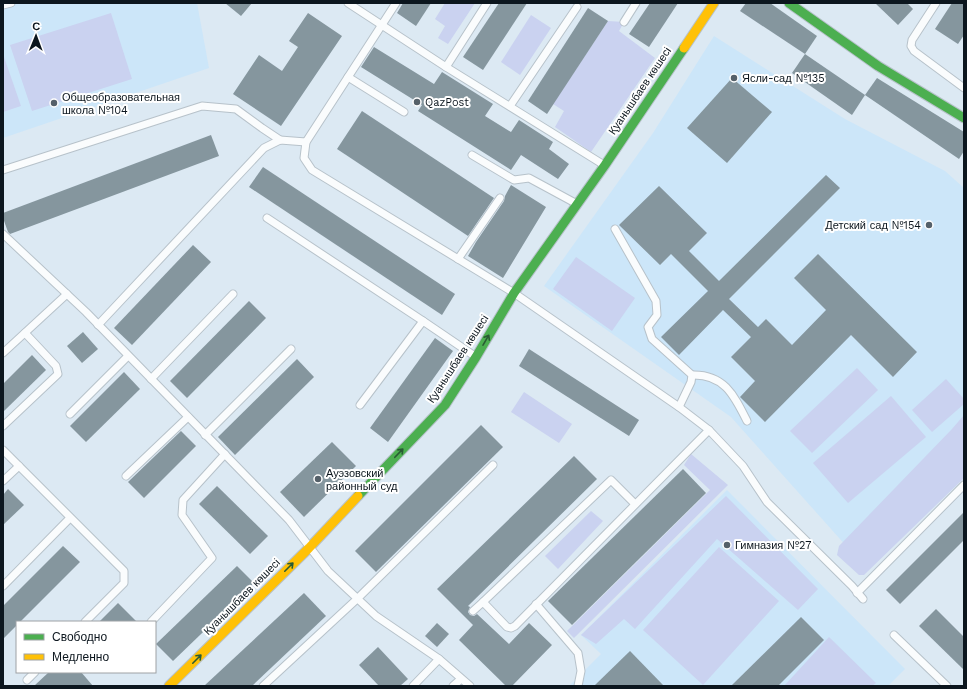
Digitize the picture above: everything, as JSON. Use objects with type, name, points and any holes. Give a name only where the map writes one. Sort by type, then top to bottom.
[{"type":"street","name":"Қуанышбаев көшесі","points":[[169,686],[309,548],[445,405],[476,357],[514,293],[605,165],[714,3]]},
{"type":"street","points":[[792,4],[878,66],[964,118]]},
{"type":"lane","points":[[3,5],[11,3]]},
{"type":"lane","points":[[348,3],[446,67],[605,165]]},
{"type":"lane","points":[[396,3],[306,142],[304,158],[312,170],[514,293],[679,406],[709,430],[743,466],[767,502],[863,599]]},
{"type":"lane","points":[[446,67],[488,3]]},
{"type":"lane","points":[[624,22],[636,3]]},
{"type":"lane","points":[[936,3],[912,40],[911,46],[914,50],[964,88]]},
{"type":"lane","points":[[510,106],[577,7]]},
{"type":"lane","points":[[348,77],[404,112]]},
{"type":"lane","points":[[3,170],[202,106],[236,109],[280,140],[306,142]]},
{"type":"lane","points":[[98,325],[264,148],[280,140]]},
{"type":"lane","points":[[472,155],[514,180],[529,178],[577,204]]},
{"type":"lane","points":[[458,259],[500,198]]},
{"type":"lane","points":[[267,218],[476,357]]},
{"type":"lane","points":[[615,229],[656,301],[656,315],[648,327],[652,339],[692,375],[701,375],[714,378],[732,392],[747,421]]},
{"type":"lane","points":[[3,234],[67,294],[289,520],[328,571],[376,616],[439,659],[470,686]]},
{"type":"lane","points":[[3,353],[67,294]]},
{"type":"lane","points":[[150,379],[233,294]]},
{"type":"lane","points":[[360,405],[423,322]]},
{"type":"lane","points":[[3,426],[58,374],[56,366],[25,333]]},
{"type":"lane","points":[[205,434],[291,349]]},
{"type":"lane","points":[[70,414],[128,356]]},
{"type":"lane","points":[[679,406],[692,382],[692,375]]},
{"type":"lane","points":[[126,476],[188,417]]},
{"type":"lane","points":[[483,602],[507,627],[511,628],[515,626],[709,430]]},
{"type":"lane","points":[[3,450],[124,571],[124,583],[86,621]]},
{"type":"lane","points":[[152,621],[212,558],[182,515],[183,500],[225,454]]},
{"type":"lane","points":[[263,686],[357,599],[493,465]]},
{"type":"lane","points":[[3,481],[19,466]]},
{"type":"lane","points":[[473,611],[611,480],[635,504]]},
{"type":"lane","points":[[857,593],[964,486]]},
{"type":"lane","points":[[3,586],[70,518]]},
{"type":"lane","points":[[536,604],[578,653],[581,671],[578,686]]},
{"type":"lane","points":[[894,635],[947,686]]},
{"type":"lane","points":[[413,686],[439,659]]},
{"type":"lane","points":[[27,680],[34,673]]},
{"type":"lane","points":[[453,686],[461,679]]},
{"type":"shaded area","name":"Общеобразовательная школа №104","points":[[3,3],[197,3],[209,68],[3,138]]},
{"type":"shaded area","points":[[445,3],[475,3],[448,44],[438,38],[445,26],[435,19]]},
{"type":"shaded area","points":[[111,13],[132,79],[32,111],[10,45]]},
{"type":"shaded area","points":[[531,15],[551,28],[520,75],[501,62]]},
{"type":"shaded area","points":[[608,21],[624,22],[619,31],[655,58],[591,152],[555,127],[564,111],[553,104]]},
{"type":"shaded area","points":[[714,36],[845,119],[945,171],[964,188],[964,469],[865,567],[731,417],[544,286],[653,133]]},
{"type":"shaded area","points":[[3,54],[21,106],[3,112]]},
{"type":"shaded area","points":[[576,257],[635,298],[612,331],[553,289]]},
{"type":"shaded area","points":[[857,368],[878,390],[812,453],[790,431]]},
{"type":"shaded area","points":[[946,379],[964,399],[964,404],[932,432],[912,410]]},
{"type":"shaded area","points":[[524,392],[572,424],[559,443],[511,412]]},
{"type":"shaded area","points":[[891,396],[926,437],[848,503],[813,463]]},
{"type":"shaded area","points":[[964,415],[964,478],[864,575],[859,575],[837,555],[839,546]]},
{"type":"shaded area","points":[[691,454],[728,485],[574,638],[567,631],[710,490],[684,465]]},
{"type":"shaded area","name":"Гимназия №27","points":[[727,490],[905,669],[888,686],[569,686],[601,654],[581,635]]},
{"type":"shaded area","points":[[726,496],[818,589],[798,610],[717,539],[635,629],[624,619],[596,644],[581,635]]},
{"type":"shaded area","points":[[591,511],[603,521],[558,569],[545,556]]},
{"type":"shaded area","points":[[719,547],[779,601],[703,685],[643,630]]},
{"type":"shaded area","points":[[829,637],[876,683],[872,686],[784,686]]},
{"type":"building","points":[[225,3],[252,3],[241,16]]},
{"type":"building","points":[[403,3],[431,3],[416,26],[397,13]]},
{"type":"building","points":[[499,3],[527,3],[483,70],[463,57]]},
{"type":"building","points":[[650,3],[678,3],[649,47],[629,34]]},
{"type":"building","points":[[746,3],[770,3],[817,36],[805,54],[740,11]]},
{"type":"building","points":[[875,3],[907,3],[913,9],[898,25]]},
{"type":"building","points":[[952,3],[964,3],[964,35],[958,44],[935,29]]},
{"type":"building","points":[[588,8],[608,21],[547,114],[528,101]]},
{"type":"building","points":[[308,13],[342,36],[281,126],[233,94],[259,55],[282,71],[298,47],[289,41]]},
{"type":"building","points":[[374,47],[434,84],[442,72],[493,104],[485,116],[511,132],[519,120],[553,142],[549,149],[569,164],[558,179],[521,155],[511,170],[418,111],[422,105],[361,67]]},
{"type":"building","points":[[805,54],[865,95],[852,115],[792,73]]},
{"type":"building","name":"Ясли-сад №135","points":[[732,78],[772,112],[727,163],[687,128]]},
{"type":"building","points":[[877,78],[964,132],[964,151],[959,159],[865,95]]},
{"type":"building","points":[[362,111],[494,198],[468,236],[337,149]]},
{"type":"building","points":[[211,135],[219,156],[10,234],[8,232],[3,218],[3,213]]},
{"type":"building","points":[[263,167],[455,294],[442,315],[249,187]]},
{"type":"building","points":[[826,175],[840,188],[729,299],[758,327],[766,319],[792,345],[826,310],[794,278],[818,254],[917,352],[893,377],[851,335],[765,422],[740,397],[755,381],[731,357],[751,337],[723,310],[679,355],[661,337],[708,291],[671,254],[660,265],[619,225],[659,186],[707,233],[689,251],[719,281]]},
{"type":"building","points":[[511,185],[546,207],[503,278],[468,256],[504,201]]},
{"type":"building","points":[[193,245],[211,262],[132,345],[114,328]]},
{"type":"building","points":[[249,301],[266,318],[187,398],[170,381]]},
{"type":"building","points":[[83,332],[98,349],[82,363],[67,346]]},
{"type":"building","points":[[435,338],[453,351],[388,442],[370,428]]},
{"type":"building","points":[[529,349],[639,420],[629,436],[519,366]]},
{"type":"building","points":[[32,355],[46,370],[3,412],[3,384]]},
{"type":"building","points":[[297,359],[314,377],[235,455],[218,437]]},
{"type":"building","points":[[124,372],[140,389],[86,442],[70,426]]},
{"type":"building","points":[[481,425],[503,447],[376,572],[355,551]]},
{"type":"building","points":[[181,431],[196,446],[144,498],[128,482]]},
{"type":"building","name":"Ауэзовский районный суд","points":[[332,442],[356,466],[304,517],[280,492]]},
{"type":"building","points":[[574,456],[597,479],[468,606],[470,607],[468,612],[470,615],[474,616],[477,614],[509,644],[529,623],[552,645],[512,686],[506,686],[459,640],[473,625],[437,589]]},
{"type":"building","points":[[683,469],[706,493],[572,625],[548,601]]},
{"type":"building","points":[[217,486],[268,536],[250,554],[199,504]]},
{"type":"building","points":[[8,489],[24,505],[3,525],[3,495]]},
{"type":"building","points":[[964,512],[964,540],[900,604],[886,590]]},
{"type":"building","points":[[63,546],[80,562],[21,621],[16,621],[16,626],[3,639],[3,606]]},
{"type":"building","points":[[237,566],[254,583],[173,661],[156,644]]},
{"type":"building","points":[[304,593],[326,616],[252,686],[204,686]]},
{"type":"building","points":[[118,603],[136,621],[100,621]]},
{"type":"building","points":[[936,609],[964,637],[964,670],[919,626]]},
{"type":"building","points":[[801,617],[824,640],[778,686],[731,686]]},
{"type":"building","points":[[437,623],[449,634],[437,647],[425,636]]},
{"type":"building","points":[[378,647],[408,679],[400,686],[379,686],[359,665]]},
{"type":"building","points":[[630,651],[664,686],[594,686]]},
{"type":"building","points":[[48,673],[82,673],[93,686],[34,686]]},
{"type":"traffic: fast","points":[[789,3],[878,66],[964,118]]},
{"type":"traffic: fast","points":[[358,496],[445,405],[476,357],[514,293],[605,165],[684,48]]},
{"type":"traffic: slow","points":[[684,48],[714,3]]},
{"type":"traffic: slow","points":[[169,686],[309,548],[358,496]]},
{"type":"place","name":"Ясли-сад №135","points":[[734,78]]},
{"type":"place","name":"QazPost","points":[[417,102]]},
{"type":"place","name":"Общеобразовательная школа №104","points":[[54,103]]},
{"type":"place","name":"Детский сад №154","points":[[929,225]]},
{"type":"place","name":"Ауэзовский районный суд","points":[[318,479]]},
{"type":"place","name":"Гимназия №27","points":[[727,545]]}]
